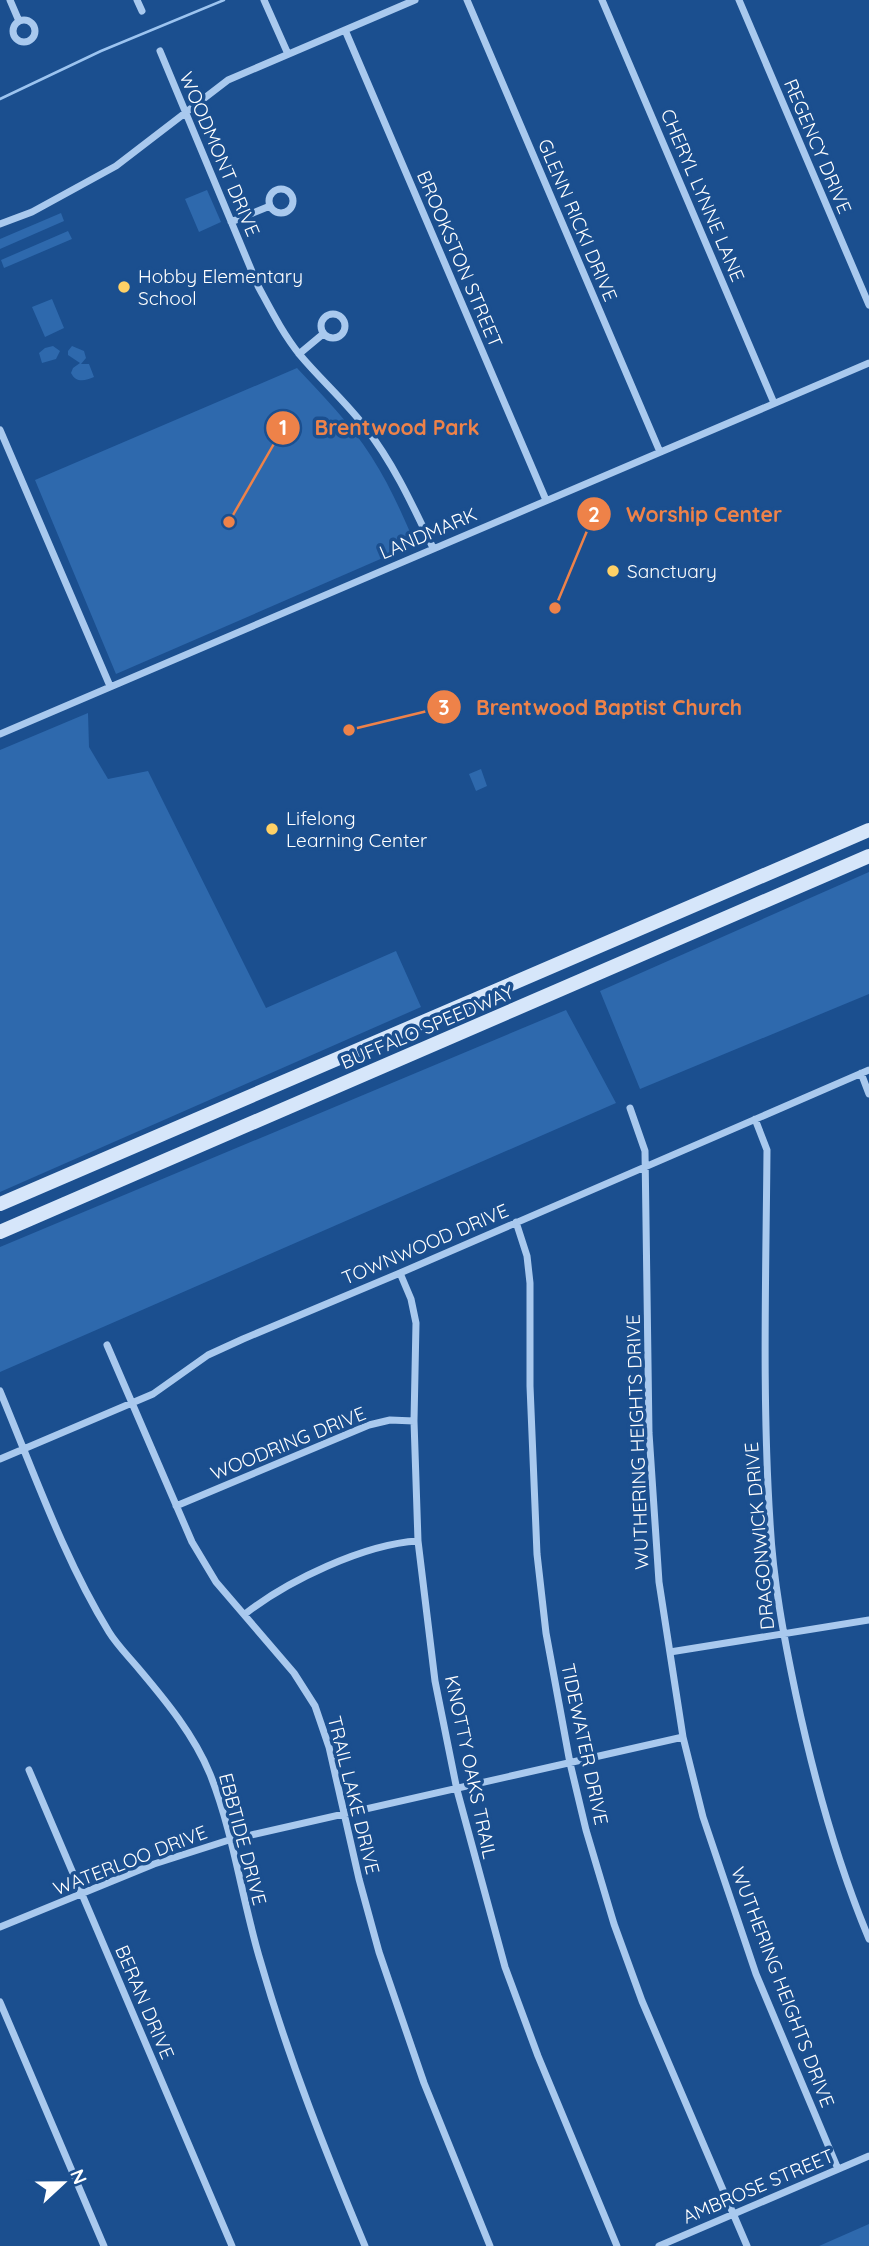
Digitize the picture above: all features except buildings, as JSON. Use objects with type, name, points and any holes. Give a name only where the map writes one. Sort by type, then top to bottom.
[{"type":"main road","name":"BUFFALO SPEEDWAY","points":[[0,1204],[869,830]]},
{"type":"main road","name":"BUFFALO SPEEDWAY","points":[[0,1232],[869,856]]},
{"type":"main road","points":[[763,876],[773,899]]},
{"type":"main road","points":[[625,936],[634,959]]},
{"type":"main road","points":[[483,997],[492,1020]]},
{"type":"main road","points":[[342,1058],[352,1081]]},
{"type":"main road","points":[[202,1118],[211,1140]]},
{"type":"main road","points":[[56,1179],[66,1203]]},
{"type":"street","points":[[10,0],[19,21]]},
{"type":"street","points":[[137,0],[142,11]]},
{"type":"street","points":[[264,0],[288,54]]},
{"type":"street","points":[[0,224],[32,212],[116,166],[228,80],[415,0]]},
{"type":"street","name":"GLENN RICKI DRIVE","points":[[467,0],[660,452]]},
{"type":"street","name":"CHERYL LYNNE LANE","points":[[601,0],[774,403]]},
{"type":"street","name":"REGENCY DRIVE","points":[[739,0],[869,305]]},
{"type":"street","name":"BROOKSTON STREET","points":[[345,30],[546,500]]},
{"type":"street","name":"WOODMONT DRIVE","points":[[159,51],[258,286],[299,354],[364,425],[381,448],[406,489],[433,548]]},
{"type":"street","points":[[231,222],[270,206]]},
{"type":"street","points":[[299,354],[323,334]]},
{"type":"street","name":"LANDMARK","points":[[0,734],[869,363]]},
{"type":"street","points":[[0,430],[110,686]]},
{"type":"street","points":[[865,1071],[869,1094]]},
{"type":"street","name":"TOWNWOOD DRIVE","points":[[0,1459],[169,1384],[208,1355],[865,1071]]},
{"type":"street","name":"WUTHERING HEIGHTS DRIVE","points":[[630,1108],[645,1151],[649,1433],[659,1582],[683,1737],[703,1817],[752,1961],[838,2169]]},
{"type":"street","name":"DRAGONWICK DRIVE","points":[[755,1119],[767,1150],[765,1426],[770,1525],[783,1633],[811,1767],[846,1884],[869,1939]]},
{"type":"street","name":"TIDEWATER DRIVE","points":[[516,1222],[527,1256],[530,1283],[530,1386],[537,1554],[546,1633],[570,1763],[586,1830],[618,1937],[642,2001],[747,2246]]},
{"type":"street","name":"KNOTTY OAKS TRAIL","points":[[400,1273],[411,1299],[416,1324],[414,1421],[418,1541],[435,1681],[457,1790],[505,1967],[538,2056],[617,2246]]},
{"type":"street","name":"TRAIL LAKE DRIVE","points":[[107,1345],[192,1542],[216,1582],[294,1673],[315,1706],[329,1747],[359,1880],[397,2005],[429,2096],[491,2246]]},
{"type":"street","name":"EBBTIDE DRIVE","points":[[0,1391],[78,1574],[110,1634],[170,1707],[209,1773],[250,1927],[286,2044],[317,2131],[365,2246]]},
{"type":"street","name":"WOODRING DRIVE","points":[[176,1506],[369,1424],[390,1420],[414,1421]]},
{"type":"street","points":[[245,1614],[286,1586],[332,1566],[387,1545],[418,1541]]},
{"type":"street","points":[[670,1652],[869,1620]]},
{"type":"street","name":"WATERLOO DRIVE","points":[[0,1927],[185,1853],[229,1840],[683,1737]]},
{"type":"street","name":"BERAN DRIVE","points":[[29,1770],[232,2246]]},
{"type":"street","points":[[0,2002],[104,2246]]},
{"type":"street","name":"AMBROSE STREET","points":[[659,2246],[869,2156]]},
{"type":"shaded area","points":[[207,190],[221,222],[199,232],[185,199]]},
{"type":"shaded area","points":[[61,213],[64,221],[0,249],[0,239]]},
{"type":"shaded area","points":[[68,231],[72,239],[4,268],[1,260]]},
{"type":"shaded area","points":[[52,299],[64,328],[45,337],[32,307]]},
{"type":"shaded area","points":[[53,346],[60,351],[56,359],[42,363],[39,353]]},
{"type":"shaded area","points":[[72,346],[84,351],[86,358],[81,364],[89,364],[94,377],[81,380],[73,376],[73,368],[80,363],[68,355]]},
{"type":"shaded area","points":[[297,368],[363,444],[389,488],[415,544],[116,674],[35,480]]},
{"type":"shaded area","points":[[88,713],[89,747],[108,779],[148,771],[266,1008],[396,951],[421,1007],[0,1192],[0,750]]},
{"type":"shaded area","points":[[481,769],[487,786],[476,791],[469,774]]},
{"type":"shaded area","points":[[869,872],[869,994],[640,1089],[600,991]]},
{"type":"shaded area","points":[[566,1010],[616,1103],[0,1372],[0,1247]]},
{"type":"shaded area","points":[[869,2224],[869,2246],[819,2246]]},
{"type":"waterway","points":[[0,99],[101,51],[224,0]]},
{"type":"place","name":"Hobby Elementary School","points":[[124,287]]},
{"type":"place","name":"Brentwood Park","points":[[229,522]]},
{"type":"place","name":"Sanctuary","points":[[613,571]]},
{"type":"place","name":"Worship Center","points":[[555,608]]},
{"type":"place","name":"Brentwood Baptist Church","points":[[349,730]]},
{"type":"place","name":"Lifelong Learning Center","points":[[272,829]]}]
